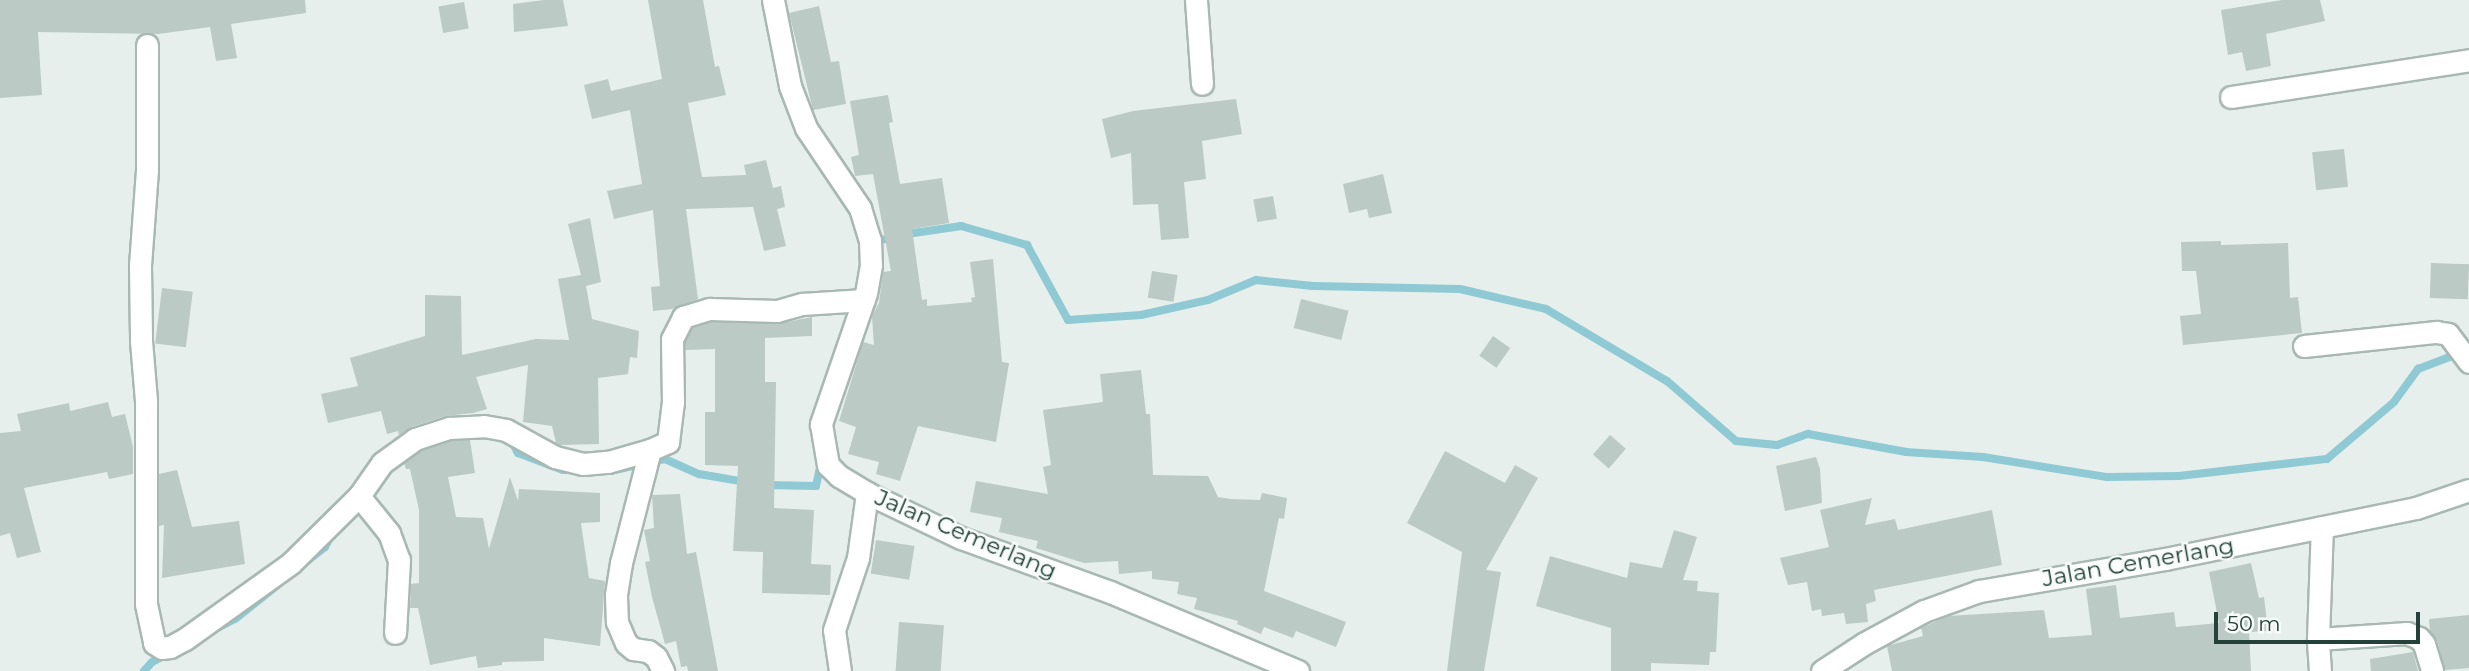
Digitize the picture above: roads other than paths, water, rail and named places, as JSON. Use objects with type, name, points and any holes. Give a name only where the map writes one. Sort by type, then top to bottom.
[{"type":"street","name":"Jalan Cemerlang","points":[[773,0],[790,86],[802,118],[860,208],[870,240],[871,265],[864,300],[821,424],[828,465],[839,476],[867,492],[961,538],[1110,592],[1298,671]]},
{"type":"street","points":[[1196,0],[1202,84]]},
{"type":"street","points":[[147,45],[147,170],[140,266],[146,401],[146,604],[154,643],[162,648],[185,639],[291,563],[359,496],[382,463],[415,439],[449,428],[484,426],[506,430],[555,457],[583,464],[608,462],[650,450],[668,442],[673,403],[672,339],[683,317],[710,309],[778,311],[802,304],[864,300]]},
{"type":"street","points":[[2231,97],[2469,60]]},
{"type":"street","points":[[2304,346],[2436,332],[2448,334],[2469,362]]},
{"type":"street","points":[[650,450],[621,563],[616,596],[617,622],[626,643],[633,649],[648,651],[656,657],[663,671]]},
{"type":"street","name":"Jalan Cemerlang","points":[[1822,671],[1865,643],[1924,611],[1979,591],[2165,559],[2416,508],[2469,491]]},
{"type":"street","points":[[840,671],[834,630],[858,558],[867,492]]},
{"type":"street","points":[[359,496],[388,533],[400,560],[396,633]]},
{"type":"street","points":[[2320,671],[2318,639],[2322,527]]},
{"type":"street","points":[[2318,639],[2407,634],[2419,638],[2424,644],[2432,671]]},
{"type":"waterway","points":[[877,247],[878,241],[900,235],[961,226],[1027,245],[1068,320],[1141,315],[1208,300],[1256,280],[1313,286],[1460,289],[1546,309],[1667,381],[1736,441],[1777,445],[1808,434],[1906,452],[1983,457],[2107,477],[2179,476],[2327,459],[2394,402],[2418,369],[2460,353]]},
{"type":"waterway","points":[[510,438],[518,453],[563,470],[573,470]]},
{"type":"waterway","points":[[610,471],[665,459],[699,474],[746,482]]},
{"type":"waterway","points":[[766,485],[816,486],[821,462]]},
{"type":"waterway","points":[[302,565],[325,547],[333,532]]},
{"type":"waterway","points":[[212,631],[235,619],[279,584]]},
{"type":"waterway","points":[[144,671],[152,662],[170,653]]}]
